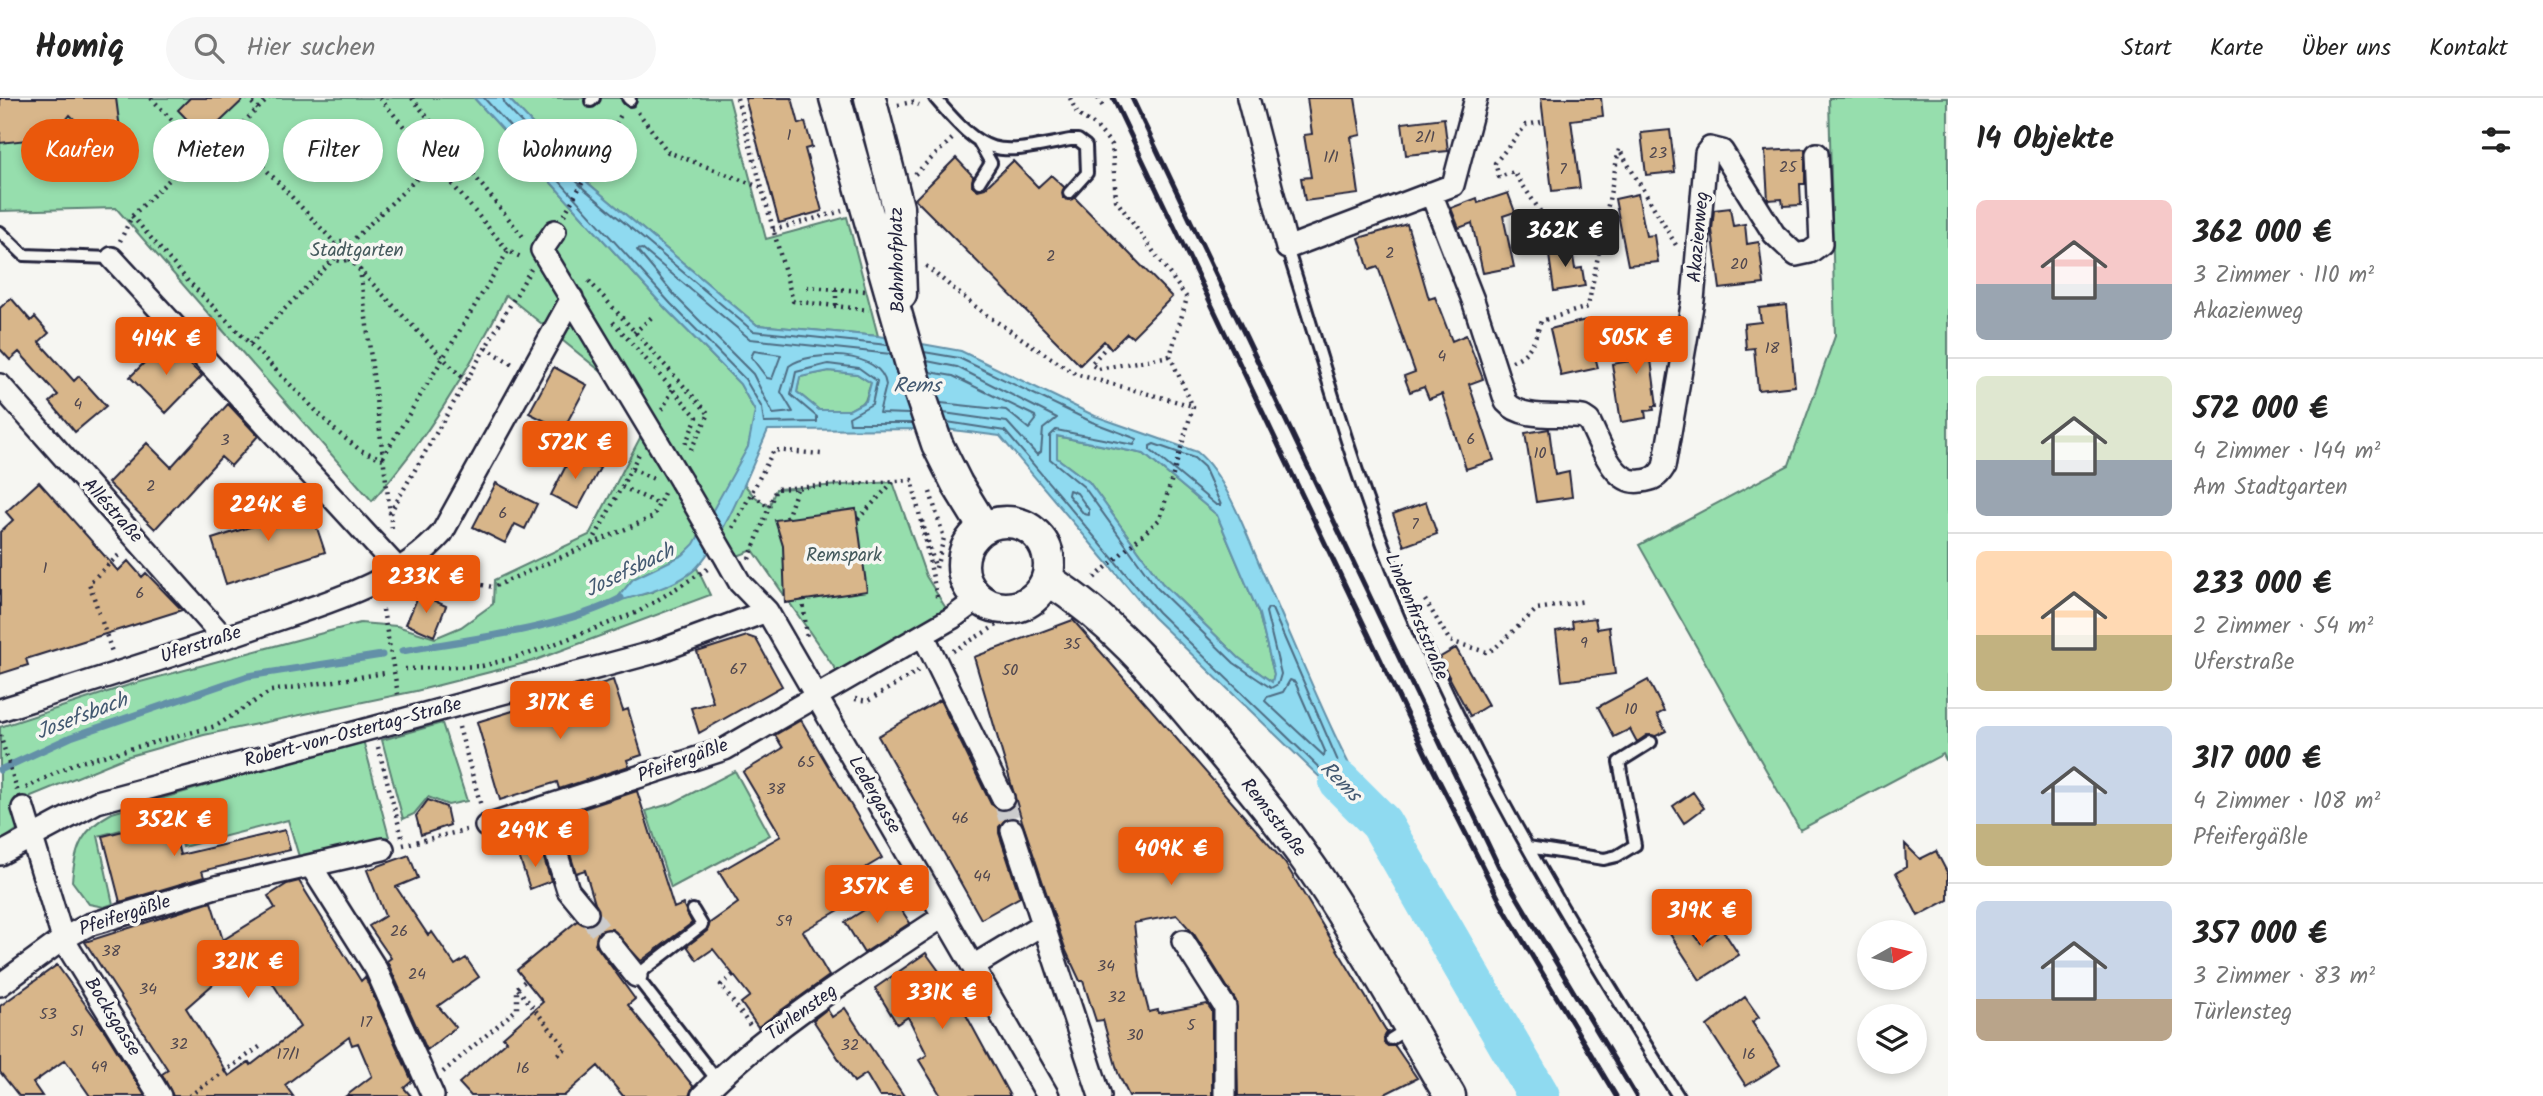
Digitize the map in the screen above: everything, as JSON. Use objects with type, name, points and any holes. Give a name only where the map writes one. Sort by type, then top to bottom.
[{"type":"main road","name":"Bahnhofplatz","points":[[835,98],[901,323]]},
{"type":"main road","name":"Bahnhofplatz","points":[[870,98],[896,195],[901,246],[901,323]]},
{"type":"main road","points":[[901,323],[933,431],[943,486],[984,528]]},
{"type":"main road","points":[[1013,522],[1033,532],[1047,550],[1047,579],[1041,592],[1018,607],[1004,608],[979,598],[970,588],[964,562],[974,537],[984,528],[1013,522]]},
{"type":"main road","name":"Remsstraße","points":[[1047,579],[1080,600],[1111,627],[1160,678],[1272,813],[1324,886],[1400,1033],[1450,1096]]},
{"type":"street","name":"Lindenfirststraße","points":[[1248,98],[1287,248]]},
{"type":"street","points":[[1287,248],[1453,185],[1476,98]]},
{"type":"street","name":"Akazienweg","points":[[1431,193],[1506,402],[1513,409],[1583,417],[1589,421],[1618,475],[1633,482],[1653,480],[1664,467],[1696,279],[1706,153],[1710,148],[1722,151],[1774,234],[1796,255],[1810,252],[1821,244],[1816,154]]},
{"type":"street","points":[[541,250],[555,231]]},
{"type":"street","name":"Ledergasse","points":[[541,250],[681,481],[719,563],[767,611],[1048,1096]]},
{"type":"street","points":[[112,258],[399,570]]},
{"type":"street","name":"Uferstraße","points":[[0,710],[224,638],[353,592],[399,570],[416,558],[442,533],[572,298]]},
{"type":"street","name":"Alléstraße","points":[[0,385],[224,638]]},
{"type":"street","points":[[816,696],[952,618],[979,598]]},
{"type":"street","name":"Robert-von-Ostertag-Straße","points":[[0,854],[97,802],[453,706],[660,657],[767,611]]},
{"type":"street","points":[[923,635],[1003,798]]},
{"type":"street","name":"Pfeifergäßle","points":[[486,826],[725,749],[816,696]]},
{"type":"street","name":"Bocksgasse","points":[[18,801],[63,939],[160,1096]]},
{"type":"street","points":[[542,808],[568,890],[587,913]]},
{"type":"street","points":[[1013,830],[1041,925],[1100,1096]]},
{"type":"street","name":"Pfeifergäßle","points":[[0,985],[63,939],[88,925],[216,887],[383,849]]},
{"type":"street","points":[[311,866],[376,969],[430,1091]]},
{"type":"street","name":"Türlensteg","points":[[702,1096],[761,1042],[838,986],[944,916]]},
{"type":"street","points":[[973,966],[1041,925]]},
{"type":"street","points":[[1183,940],[1225,1007],[1225,1096]]},
{"type":"street","points":[[608,941],[636,976]]},
{"type":"lane","points":[[935,98],[963,129],[979,142],[1006,152],[1078,140],[1086,146],[1088,165],[1083,178],[1069,193]]},
{"type":"lane","points":[[979,142],[991,163],[979,182]]},
{"type":"lane","points":[[0,232],[24,255],[112,258]]},
{"type":"lane","name":"Lindenfirststraße","points":[[1287,248],[1399,584],[1474,746],[1577,938],[1678,1096]]},
{"type":"lane","points":[[1528,846],[1604,859],[1618,856],[1635,845],[1619,762],[1651,742]]},
{"type":"lane","points":[[694,910],[702,925],[636,976],[717,1080]]},
{"type":"path","points":[[151,98],[171,119]]},
{"type":"path","points":[[247,98],[258,109]]},
{"type":"path","points":[[247,119],[269,98]]},
{"type":"path","points":[[380,98],[398,119]]},
{"type":"path","points":[[412,98],[428,119]]},
{"type":"path","points":[[737,98],[793,301],[869,310]]},
{"type":"path","points":[[1070,98],[1079,115],[1095,125],[1112,145],[1116,200],[1187,298],[1170,356],[1193,409],[1160,519],[1092,580]]},
{"type":"path","points":[[1098,98],[1103,107]]},
{"type":"path","points":[[555,231],[629,99],[668,152],[762,188]]},
{"type":"path","points":[[1541,122],[1526,125],[1494,163],[1499,177],[1514,172],[1562,244]]},
{"type":"path","points":[[915,174],[963,129]]},
{"type":"path","points":[[1494,366],[1522,357],[1533,346],[1541,321],[1588,307],[1619,149],[1696,279]]},
{"type":"path","points":[[269,173],[335,243]]},
{"type":"path","points":[[167,182],[132,216],[188,281],[336,431],[360,450],[383,458]]},
{"type":"path","points":[[350,243],[413,182]]},
{"type":"path","points":[[452,182],[508,251],[518,256]]},
{"type":"path","points":[[360,270],[390,515],[541,250],[525,239],[478,182]]},
{"type":"path","points":[[773,229],[843,211]]},
{"type":"path","points":[[335,258],[332,253],[335,243],[340,240],[350,243]]},
{"type":"path","points":[[349,259],[352,253],[350,243]]},
{"type":"path","points":[[901,246],[982,312],[1075,374],[1193,409]]},
{"type":"path","points":[[383,458],[508,251]]},
{"type":"path","points":[[250,344],[335,258],[349,259],[466,382]]},
{"type":"path","points":[[589,282],[709,414],[689,453]]},
{"type":"path","points":[[807,287],[865,291]]},
{"type":"path","points":[[836,289],[836,306]]},
{"type":"path","points":[[634,333],[653,316]]},
{"type":"path","points":[[1108,345],[1091,364],[1098,369],[1170,356]]},
{"type":"path","points":[[486,348],[530,374]]},
{"type":"path","points":[[592,543],[651,431]]},
{"type":"path","points":[[732,531],[774,450],[821,454]]},
{"type":"path","points":[[632,469],[655,480]]},
{"type":"path","points":[[752,550],[776,489],[912,480],[938,602],[952,618]]},
{"type":"path","points":[[858,519],[893,482]]},
{"type":"path","points":[[622,486],[659,504]]},
{"type":"path","points":[[934,575],[944,538],[943,486]]},
{"type":"path","points":[[787,518],[797,489]]},
{"type":"path","points":[[753,495],[769,507]]},
{"type":"path","points":[[399,570],[493,587],[653,517]]},
{"type":"path","points":[[921,520],[925,524],[936,568]]},
{"type":"path","points":[[99,613],[89,583],[136,538]]},
{"type":"path","points":[[405,670],[482,666],[528,654],[638,612],[719,563]]},
{"type":"path","points":[[1399,584],[1423,597],[1450,641],[1486,652],[1494,649],[1537,609],[1585,601]]},
{"type":"path","points":[[382,607],[398,694]]},
{"type":"path","points":[[102,622],[118,672]]},
{"type":"path","points":[[18,801],[30,785],[73,764],[216,726],[271,691],[385,673]]},
{"type":"path","points":[[373,728],[404,845],[486,826],[453,706]]},
{"type":"path","points":[[0,735],[18,801]]},
{"type":"path","points":[[733,975],[721,985],[761,1042]]},
{"type":"path","points":[[517,988],[526,981]]},
{"type":"path","points":[[430,1091],[517,1009],[517,988]]},
{"type":"path","points":[[517,988],[566,1048],[558,1055]]},
{"type":"path","points":[[189,1096],[261,1046]]},
{"type":"green space","points":[[0,98],[474,98],[498,124],[498,182],[550,182],[666,309],[740,384],[755,411],[755,419],[748,447],[735,473],[753,495],[769,507],[776,489],[893,482],[926,576],[952,618],[838,673],[753,550],[727,560],[694,545],[683,555],[633,579],[615,601],[652,592],[697,568],[710,595],[533,661],[416,691],[204,735],[126,757],[31,796],[22,826],[0,842],[0,727],[129,685],[360,623],[397,626],[435,638],[461,627],[493,604],[494,580],[589,535],[641,436],[609,378],[506,295],[446,402],[410,454],[372,501],[116,208],[0,211]]},
{"type":"green space","points":[[508,98],[729,98],[766,239],[847,217],[878,336],[757,325],[588,183],[637,182],[637,119],[528,119]]},
{"type":"green space","points":[[1829,98],[1948,98],[1948,764],[1943,754],[1800,830],[1639,545],[1789,465],[1835,336]]},
{"type":"green space","points":[[829,371],[857,374],[871,383],[865,401],[849,410],[819,410],[797,392],[800,377]]},
{"type":"green space","points":[[1056,436],[1144,454],[1217,515],[1259,614],[1274,674],[1272,682],[1239,658],[1162,583],[1089,482],[1057,458]]},
{"type":"green space","points":[[442,723],[467,801],[448,805],[428,797],[414,814],[403,819],[382,740]]},
{"type":"green space","points":[[363,740],[389,837],[300,860],[288,820],[183,847],[174,816],[98,836],[113,904],[104,907],[89,904],[72,881],[75,858],[82,840],[94,826],[112,813]]},
{"type":"green space","points":[[735,771],[770,835],[671,888],[646,811],[673,803]]},
{"type":"water","name":"Rems","points":[[474,98],[508,98],[528,119],[498,119],[498,124]]},
{"type":"water","name":"Rems","points":[[550,182],[587,182],[757,325],[878,336],[961,351],[1095,416],[1197,452],[1208,462],[1227,491],[1333,731],[1381,823],[1332,789],[1153,617],[1000,436],[945,429],[768,430],[728,520],[698,566],[671,584],[614,602],[633,579],[683,555],[694,544],[748,447],[755,411],[740,384],[666,309]],"holes":[[[829,371],[857,374],[871,383],[866,401],[849,410],[819,410],[797,392],[800,377]],[[1057,436],[1144,454],[1217,515],[1259,614],[1274,674],[1272,682],[1239,658],[1162,583],[1089,482],[1057,458]]]},
{"type":"building","points":[[0,98],[116,98],[119,119],[74,119],[70,115],[67,119],[21,119],[21,141],[0,143]]},
{"type":"building","points":[[190,98],[245,98],[223,119],[187,119],[178,110]]},
{"type":"building","points":[[745,98],[792,98],[799,124],[805,122],[812,147],[805,149],[822,211],[779,223]]},
{"type":"building","points":[[1307,98],[1355,98],[1361,135],[1351,137],[1359,194],[1305,201],[1301,178],[1311,177],[1304,135],[1312,134]]},
{"type":"building","points":[[1541,98],[1601,98],[1603,116],[1571,120],[1580,188],[1552,191]]},
{"type":"building","points":[[1444,118],[1448,151],[1406,155],[1402,123]]},
{"type":"building","points":[[1670,130],[1675,172],[1646,175],[1641,133]]},
{"type":"building","points":[[1805,149],[1805,184],[1800,184],[1801,205],[1783,206],[1782,199],[1768,200],[1765,151]]},
{"type":"building","points":[[956,158],[973,176],[972,185],[978,190],[985,188],[1013,161],[1038,187],[1051,175],[1064,187],[1063,198],[1075,198],[1172,297],[1132,337],[1127,333],[1111,349],[1104,341],[1080,365],[915,199]]},
{"type":"building","points":[[1508,193],[1515,212],[1503,216],[1514,267],[1483,273],[1472,223],[1459,228],[1451,208],[1477,198],[1478,203]]},
{"type":"building","points":[[1638,194],[1646,236],[1654,235],[1658,262],[1628,265],[1615,199]]},
{"type":"building","points":[[1730,208],[1733,226],[1745,224],[1747,244],[1759,242],[1764,284],[1720,289],[1712,230],[1714,210]]},
{"type":"building","points":[[1407,224],[1429,299],[1435,297],[1452,341],[1466,335],[1483,379],[1469,384],[1494,460],[1466,469],[1442,394],[1429,399],[1424,387],[1410,392],[1404,376],[1415,372],[1378,267],[1369,270],[1359,238]]},
{"type":"building","points":[[1571,244],[1575,269],[1582,268],[1585,286],[1554,291],[1548,248]]},
{"type":"building","points":[[11,298],[31,321],[35,317],[49,333],[39,342],[74,381],[79,376],[106,406],[75,432],[50,402],[58,395],[19,352],[10,360],[0,349],[0,308]]},
{"type":"building","points":[[1787,305],[1795,386],[1758,390],[1754,348],[1746,349],[1744,324],[1761,322],[1759,308]]},
{"type":"building","points":[[1586,320],[1598,368],[1561,376],[1550,329]]},
{"type":"building","points":[[1646,321],[1657,406],[1653,406],[1654,410],[1645,411],[1646,418],[1621,422],[1612,364],[1631,361],[1625,325]]},
{"type":"building","points":[[166,341],[202,376],[166,413],[130,377]]},
{"type":"building","points":[[554,367],[587,385],[563,430],[529,413]]},
{"type":"building","points":[[228,404],[258,436],[231,466],[221,457],[155,529],[108,483],[147,443],[171,467]]},
{"type":"building","points":[[1549,429],[1555,475],[1569,472],[1572,497],[1536,502],[1525,433]]},
{"type":"building","points":[[572,454],[600,468],[578,509],[551,495]]},
{"type":"building","points":[[39,482],[118,571],[128,561],[142,577],[146,573],[182,610],[26,659],[28,665],[0,674],[0,532],[13,520],[6,512]]},
{"type":"building","points":[[496,483],[537,504],[525,529],[515,524],[505,543],[473,527]]},
{"type":"building","points":[[283,502],[287,515],[310,507],[325,552],[226,584],[212,539],[256,525],[252,513]]},
{"type":"building","points":[[1426,502],[1437,534],[1404,546],[1393,514]]},
{"type":"building","points":[[856,509],[867,591],[785,603],[783,546],[775,520]]},
{"type":"building","points":[[419,594],[446,606],[434,636],[406,624]]},
{"type":"building","points":[[1595,618],[1597,629],[1609,627],[1615,674],[1562,681],[1556,631],[1573,628],[1572,621]]},
{"type":"building","points":[[1073,620],[1285,863],[1387,1032],[1384,1043],[1395,1046],[1417,1078],[1381,1096],[1238,1096],[1236,1001],[1194,934],[1177,915],[1134,923],[1140,977],[1149,1012],[1158,1010],[1159,1013],[1207,1004],[1212,1011],[1212,1096],[1129,1096],[1118,1073],[1103,1020],[1096,1021],[1083,981],[1080,981],[1066,951],[1022,821],[974,657]]},
{"type":"building","points":[[747,636],[756,639],[782,686],[699,733],[691,708],[713,702],[697,652]]},
{"type":"building","points":[[1456,648],[1488,705],[1470,716],[1439,658]]},
{"type":"building","points":[[613,680],[623,711],[628,709],[642,755],[627,760],[629,766],[559,789],[557,782],[500,800],[477,722]]},
{"type":"building","points":[[1648,680],[1664,711],[1657,715],[1666,731],[1656,736],[1647,735],[1637,742],[1630,729],[1614,737],[1598,707]]},
{"type":"building","points":[[940,700],[991,804],[1003,811],[1007,818],[999,827],[999,833],[1020,897],[981,919],[878,736]]},
{"type":"building","points":[[801,720],[882,858],[835,886],[846,906],[803,931],[829,976],[758,1027],[741,1003],[750,996],[713,949],[697,960],[687,946],[707,931],[710,923],[738,903],[719,872],[781,836],[743,772],[783,748],[775,735]]},
{"type":"building","points":[[637,791],[674,908],[683,904],[692,923],[641,961],[612,929],[599,931],[595,944],[635,999],[628,1005],[693,1086],[689,1096],[623,1096],[598,1066],[564,1096],[471,1096],[459,1083],[507,1041],[503,1037],[543,1002],[517,970],[577,921],[590,926],[599,917],[585,870],[576,873],[566,841],[575,838],[567,814]]},
{"type":"building","points":[[1693,792],[1704,808],[1684,823],[1673,806]]},
{"type":"building","points":[[428,800],[446,807],[450,825],[421,835],[416,816]]},
{"type":"building","points":[[171,819],[180,855],[285,830],[290,850],[202,871],[204,877],[120,902],[103,836]]},
{"type":"building","points":[[1905,844],[1920,859],[1936,851],[1948,874],[1948,900],[1918,916],[1896,873],[1906,867]]},
{"type":"building","points":[[541,849],[551,881],[530,889],[519,856]]},
{"type":"building","points":[[409,855],[418,878],[396,887],[428,935],[432,932],[455,965],[466,958],[479,977],[438,1006],[456,1027],[427,1050],[387,961],[391,958],[369,926],[385,916],[367,870]]},
{"type":"building","points":[[299,881],[361,981],[365,977],[412,1081],[404,1088],[411,1096],[346,1096],[372,1076],[358,1043],[352,1045],[349,1037],[285,1085],[293,1096],[173,1096],[162,1074],[168,1070],[85,942],[211,902],[223,940],[275,908],[268,896],[287,884]],"holes":[[[252,950],[300,1027],[251,1065],[249,1062],[229,1076],[186,1008]]]},
{"type":"building","points":[[895,900],[910,923],[864,953],[845,922],[877,902],[881,909]]},
{"type":"building","points":[[1681,917],[1701,943],[1722,929],[1739,955],[1700,980],[1666,928]]},
{"type":"building","points":[[926,953],[952,989],[1010,1096],[941,1096],[919,1060],[927,1055],[908,1017],[897,1024],[875,988]]},
{"type":"building","points":[[57,965],[106,1033],[145,1096],[90,1096],[65,1060],[33,1083],[42,1096],[19,1096],[0,1072],[0,1006]]},
{"type":"building","points":[[1745,997],[1759,1017],[1752,1022],[1780,1065],[1746,1086],[1707,1026]]},
{"type":"building","points":[[845,1008],[904,1096],[879,1096],[866,1074],[854,1082],[813,1020],[827,1009],[832,1017]]},
{"type":"waterway","name":"Josefsbach","points":[[402,651],[543,625],[571,618],[621,598]]},
{"type":"waterway","name":"Josefsbach","points":[[0,770],[71,737],[248,676],[382,655]]},
{"type":"waterway","name":"Rems","points":[[1340,782],[1381,823],[1539,1096]]},
{"type":"tunnel","points":[[1003,798],[1012,830]]},
{"type":"tunnel","points":[[587,913],[608,941]]},
{"type":"railway","points":[[1113,98],[1426,755],[1504,909],[1616,1096]]},
{"type":"railway","points":[[1132,98],[1499,867],[1636,1096]]},
{"type":"park label","name":"Stadtgarten","points":[[357,251]]},
{"type":"park label","name":"Remspark","points":[[844,556]]}]
